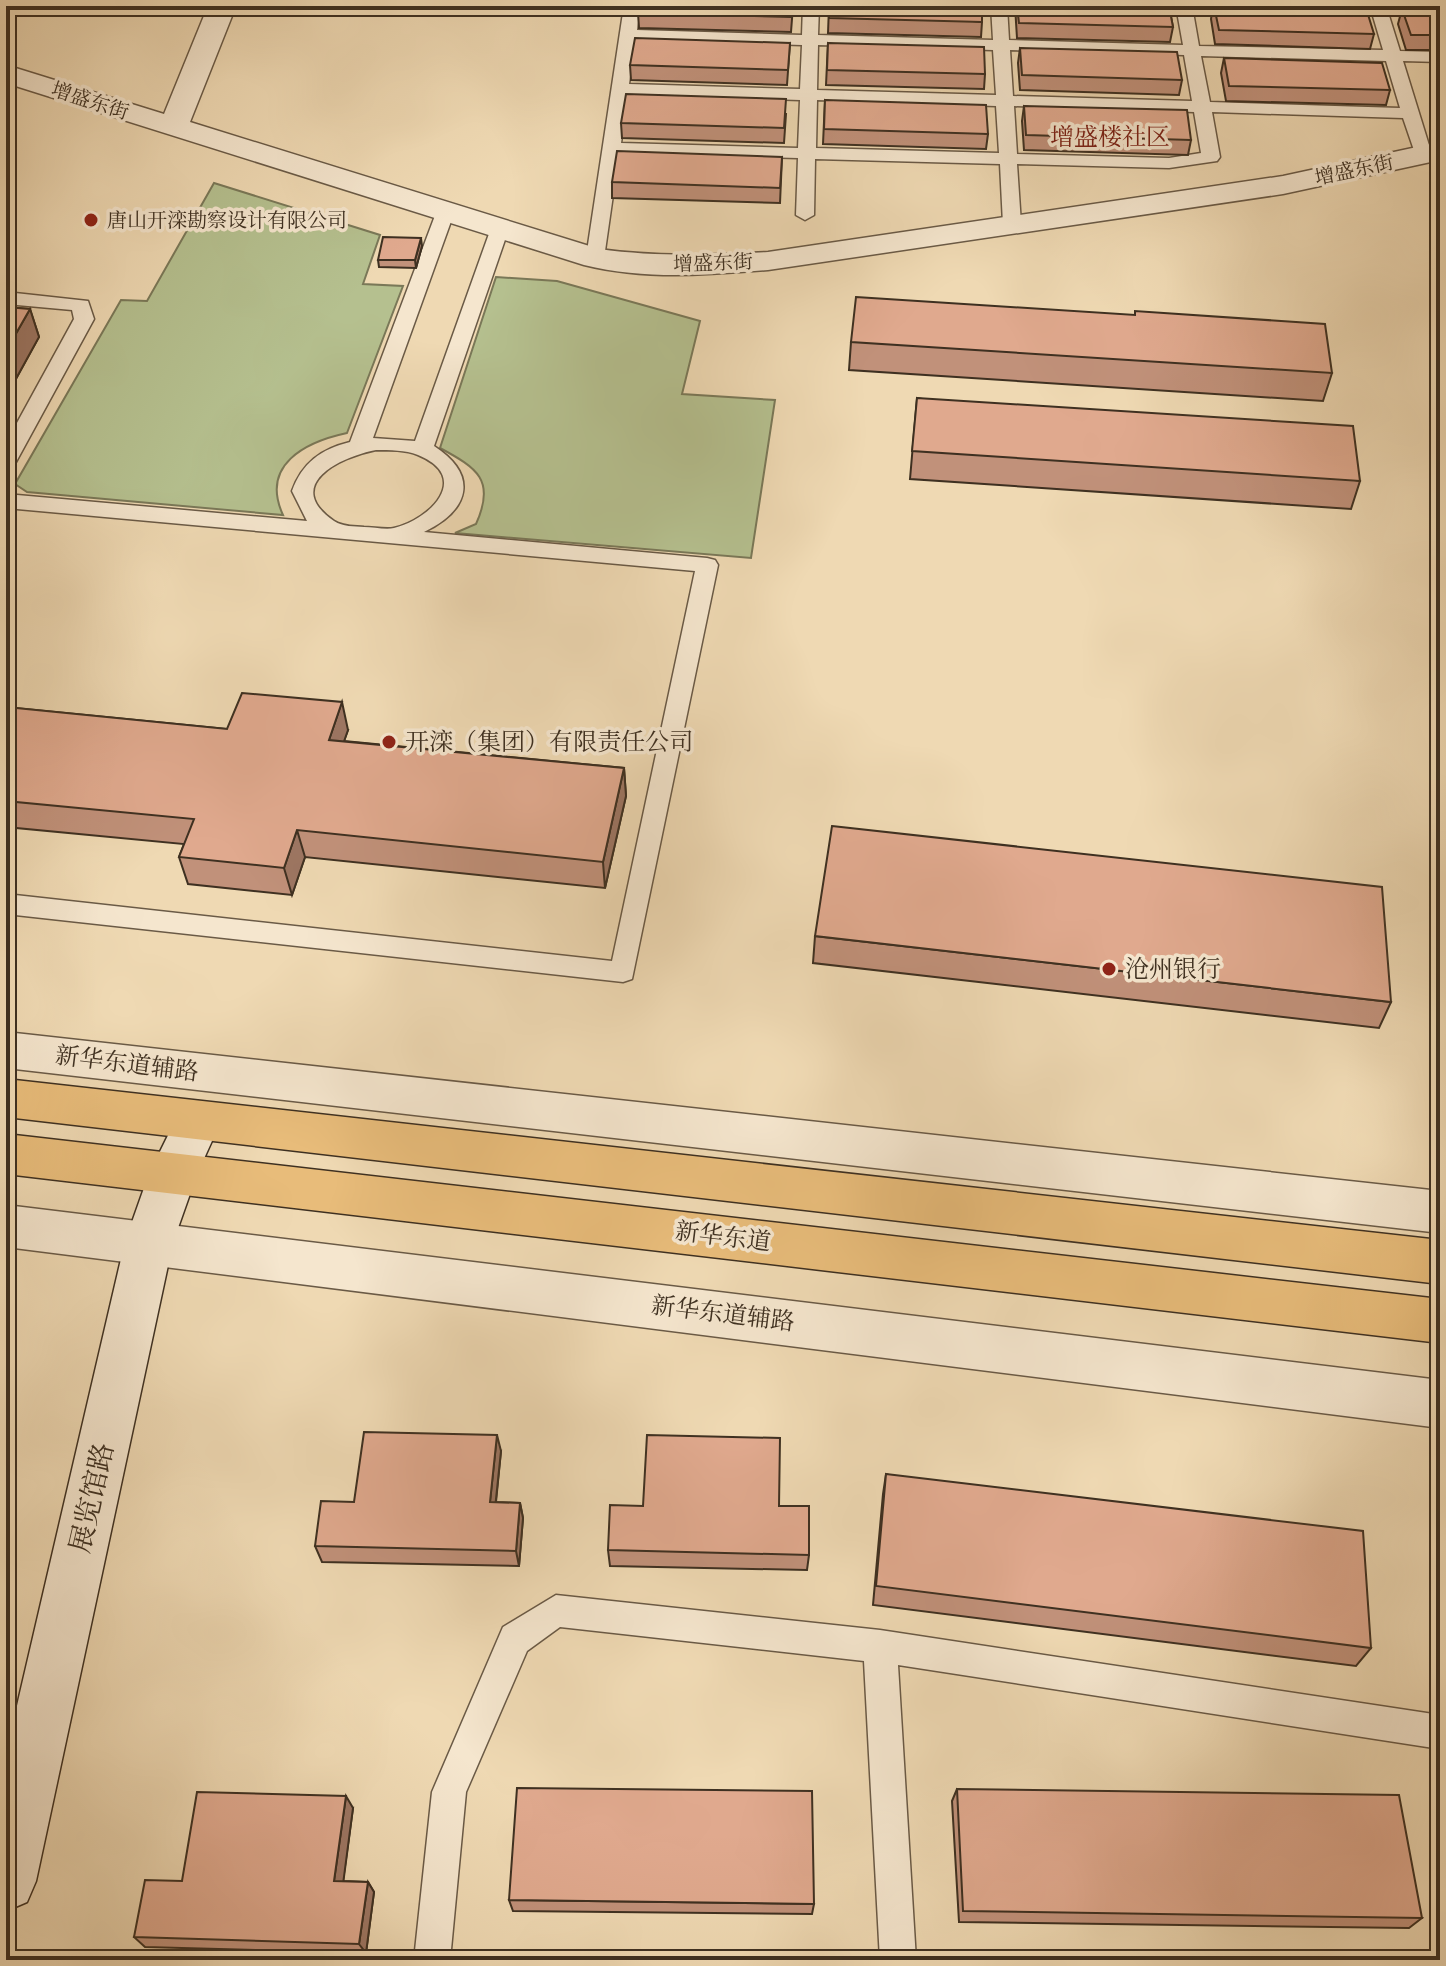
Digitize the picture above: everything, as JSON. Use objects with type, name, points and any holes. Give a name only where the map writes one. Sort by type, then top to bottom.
[{"type":"main road","points":[[6,1098],[1440,1262]]},
{"type":"main road","name":"新华东道","points":[[6,1154],[1440,1321]]},
{"type":"street","points":[[173,127],[222,6]]},
{"type":"street","name":"增盛东街","points":[[6,74],[499,231],[595,258],[636,264],[696,266],[768,261],[1283,185],[1432,153]]},
{"type":"street","name":"新华东道辅路","points":[[6,1050],[1440,1212]]},
{"type":"street","name":"展览馆路","points":[[6,1881],[149,1242],[173,1174],[216,1074]]},
{"type":"street","name":"新华东道辅路","points":[[6,1226],[1440,1404]]},
{"type":"lane","points":[[595,258],[632,6]]},
{"type":"lane","points":[[805,215],[811,6]]},
{"type":"lane","points":[[999,6],[1012,224]]},
{"type":"lane","points":[[611,148],[1169,163],[1211,157],[1184,6]]},
{"type":"lane","points":[[1378,6],[1411,113],[1432,153]]},
{"type":"lane","points":[[628,35],[1440,57]]},
{"type":"lane","points":[[620,89],[1411,113]]},
{"type":"lane","points":[[360,444],[445,213]]},
{"type":"lane","points":[[423,448],[499,231]]},
{"type":"lane","points":[[6,298],[81,305],[84,319],[6,462]]},
{"type":"lane","points":[[334,531],[310,512],[303,496],[307,479],[328,458],[360,444],[403,443],[423,448],[440,458],[451,472],[454,487],[449,503],[431,522],[393,536]]},
{"type":"lane","points":[[6,501],[707,565],[623,972],[6,904]]},
{"type":"lane","points":[[432,1960],[449,1792],[515,1639],[556,1611],[880,1646],[1440,1732]]},
{"type":"lane","points":[[880,1646],[898,1960]]},
{"type":"green space","points":[[214,183],[380,235],[363,284],[403,286],[347,433],[302,450],[282,469],[277,482],[277,497],[283,515],[27,492],[15,484],[121,300],[147,301]]},
{"type":"green space","points":[[496,277],[557,281],[700,321],[682,394],[775,400],[751,558],[455,533],[476,524],[482,509],[483,486],[473,469],[440,448]]},
{"type":"building","points":[[640,6],[792,6],[791,17],[638,13]]},
{"type":"building","points":[[829,6],[982,6],[982,22],[829,18]]},
{"type":"building","points":[[1017,6],[1169,6],[1173,27],[1019,23]]},
{"type":"building","points":[[1214,6],[1366,8],[1374,34],[1219,30]]},
{"type":"building","points":[[1402,9],[1440,10],[1440,35],[1411,35]]},
{"type":"building","points":[[635,38],[790,43],[788,70],[630,65]]},
{"type":"building","points":[[828,43],[984,47],[985,74],[827,70]]},
{"type":"building","points":[[1020,48],[1177,52],[1182,80],[1022,75]]},
{"type":"building","points":[[1224,58],[1382,63],[1390,90],[1229,86]]},
{"type":"building","points":[[626,94],[786,99],[784,128],[621,123]]},
{"type":"building","points":[[825,100],[986,105],[988,134],[824,129]]},
{"type":"building","points":[[1024,106],[1187,110],[1191,140],[1026,135]]},
{"type":"building","points":[[617,151],[782,157],[780,188],[612,182]]},
{"type":"building","points":[[383,237],[421,238],[415,260],[378,260]]},
{"type":"building","points":[[856,297],[1325,324],[1332,373],[851,342]]},
{"type":"building","points":[[6,307],[30,309],[6,351]]},
{"type":"building","points":[[917,398],[1353,426],[1360,481],[912,451]]},
{"type":"building","points":[[242,693],[342,702],[329,740],[624,768],[603,862],[297,830],[284,868],[179,857],[194,819],[6,801],[6,707],[227,729]]},
{"type":"building","points":[[832,826],[1382,887],[1391,1002],[815,936]]},
{"type":"building","points":[[364,1432],[497,1435],[490,1502],[520,1503],[516,1551],[315,1546],[321,1501],[354,1502]]},
{"type":"building","points":[[647,1435],[780,1438],[779,1506],[809,1506],[809,1555],[608,1550],[610,1505],[643,1506]]},
{"type":"building","points":[[886,1474],[1363,1531],[1371,1648],[876,1586]]},
{"type":"building","points":[[517,1788],[812,1791],[814,1904],[509,1900]]},
{"type":"building","points":[[957,1789],[1399,1795],[1422,1918],[963,1911]]},
{"type":"building","points":[[197,1792],[346,1796],[334,1881],[368,1882],[359,1944],[134,1937],[145,1880],[182,1881]]},
{"type":"place","name":"唐山开滦勘察设计有限公司","points":[[91,220]]},
{"type":"place","name":"开滦（集团）有限责任公司","points":[[389,742]]},
{"type":"place","name":"沧州银行","points":[[1109,969]]},
{"type":"district","name":"增盛楼社区","points":[[1110,137]]}]
